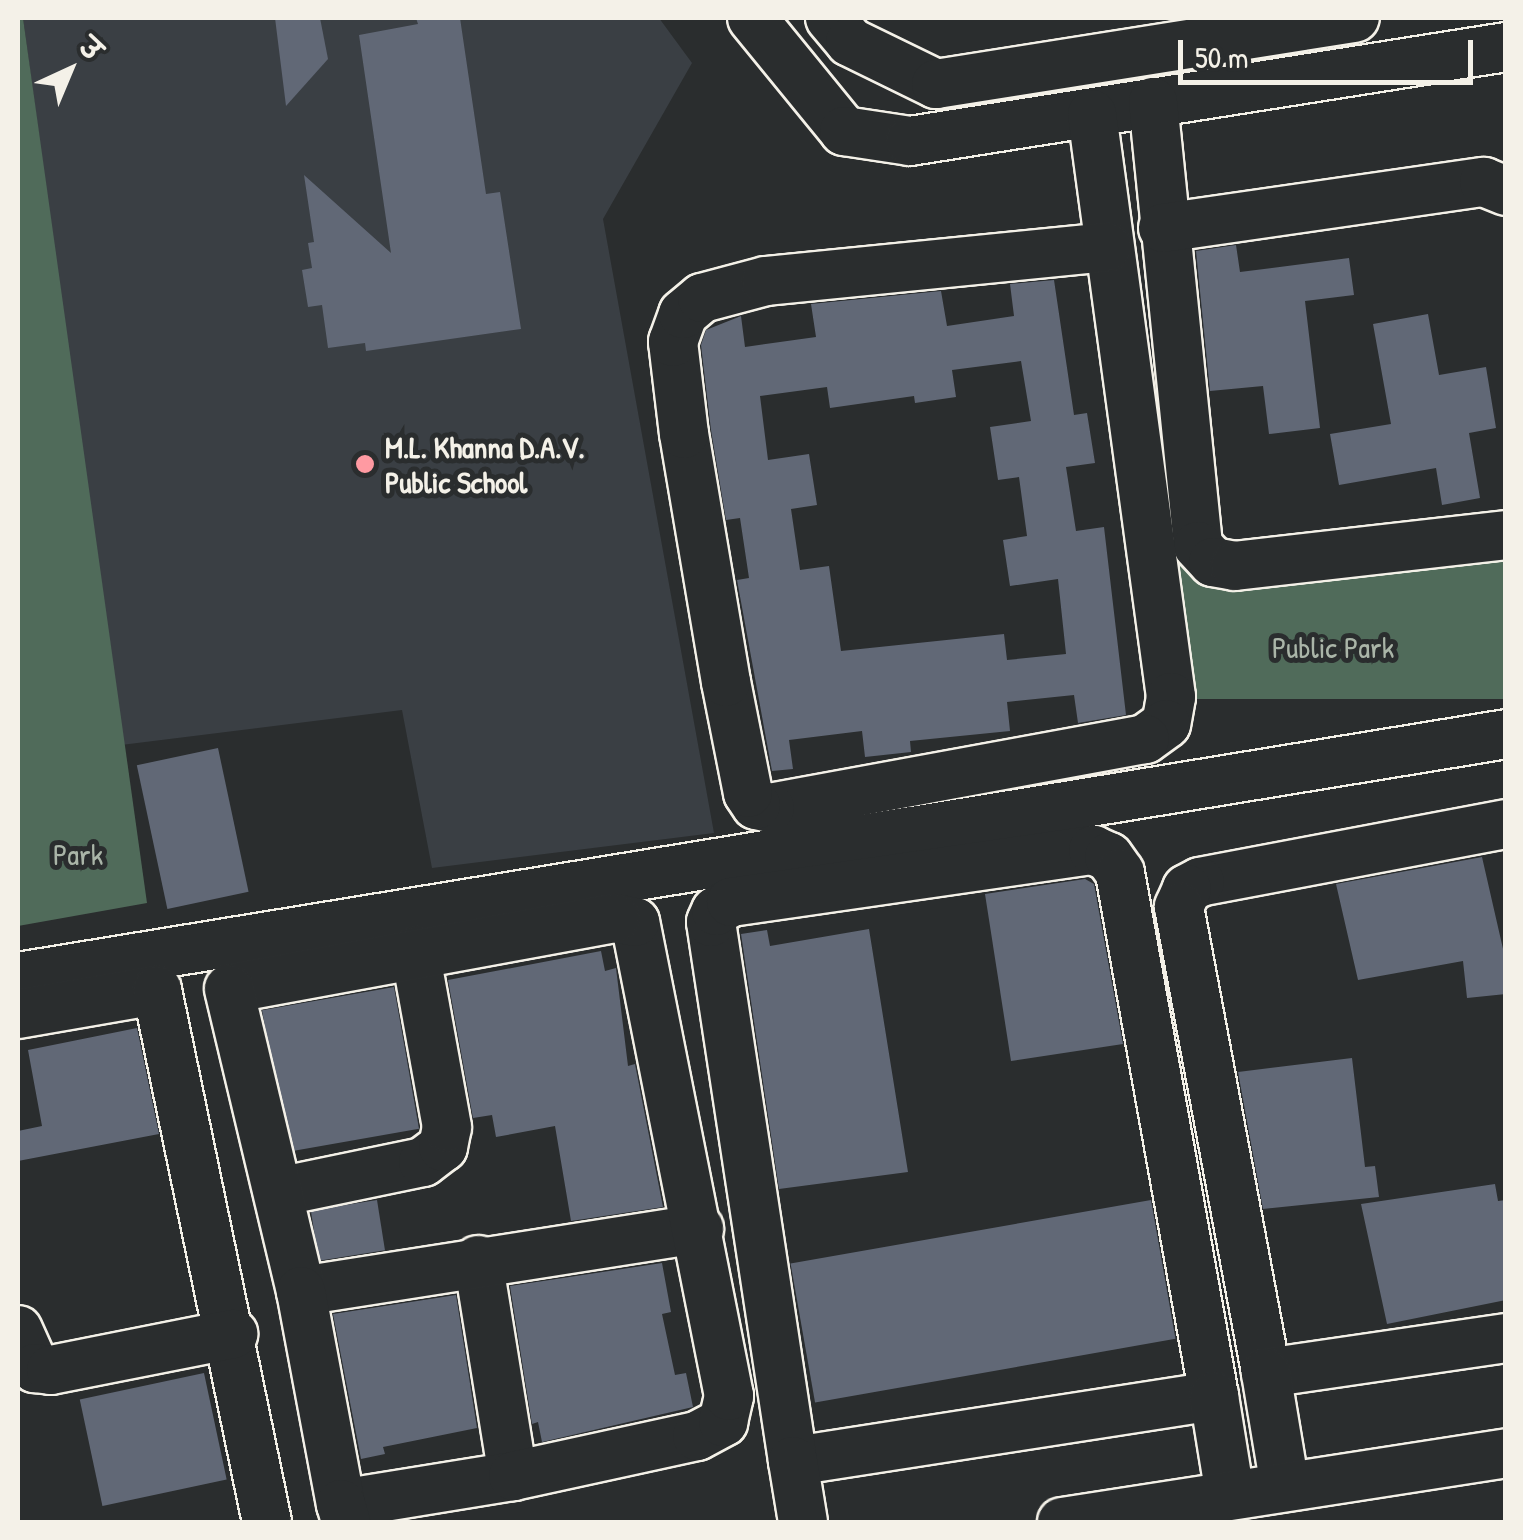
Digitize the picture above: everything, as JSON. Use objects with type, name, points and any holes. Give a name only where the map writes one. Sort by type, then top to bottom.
[{"type":"street","points":[[752,18],[844,131],[910,140],[1506,48]]},
{"type":"street","points":[[830,18],[850,42],[936,84],[1355,18]]},
{"type":"street","points":[[1153,102],[1198,546],[1214,562],[1235,566],[1506,535]]},
{"type":"street","points":[[1092,114],[1107,246],[1172,697],[1166,724],[1146,739],[770,808],[756,805],[748,793],[726,682],[684,434],[673,342],[684,314],[702,298],[766,281],[1107,246]]},
{"type":"street","points":[[1163,228],[1484,182],[1506,191]]},
{"type":"street","points":[[224,966],[1506,734]]},
{"type":"street","points":[[1285,1486],[1179,907],[1200,882],[1506,824]]},
{"type":"street","points":[[803,1522],[711,922],[732,902],[1093,850],[1108,857],[1120,873],[1230,1494]]},
{"type":"street","points":[[18,977],[153,973],[224,966],[414,951],[615,918],[636,922],[729,1396],[723,1422],[697,1436],[343,1513],[301,1291],[224,966]]},
{"type":"street","points":[[278,1192],[423,1162],[443,1147],[447,1126],[414,951]]},
{"type":"street","points":[[18,1014],[153,973]]},
{"type":"street","points":[[153,973],[233,1334],[267,1522]]},
{"type":"street","points":[[301,1291],[478,1260],[698,1229]]},
{"type":"street","points":[[478,1260],[513,1476]]},
{"type":"street","points":[[18,1330],[34,1368],[51,1370],[233,1334]]},
{"type":"street","points":[[1266,1374],[1506,1338]]},
{"type":"street","points":[[793,1461],[1214,1396]]},
{"type":"street","points":[[1062,1522],[1506,1453]]},
{"type":"shaded area","name":"M.L. Khanna D.A.V. Public School","points":[[23,18],[659,18],[692,63],[603,219],[714,833],[432,868],[402,710],[121,745]]},
{"type":"green space","name":"Park","points":[[18,18],[23,18],[147,903],[18,926]]},
{"type":"green space","name":"Public Park","points":[[1149,540],[1505,540],[1505,699],[1149,699]]},
{"type":"building","points":[[275,18],[320,18],[328,59],[286,106]]},
{"type":"building","points":[[416,18],[460,18],[486,194],[500,192],[521,329],[366,351],[365,343],[328,348],[322,305],[308,307],[302,270],[312,268],[308,243],[314,242],[304,175],[391,253],[359,35],[418,24]]},
{"type":"building","points":[[1236,245],[1240,272],[1349,258],[1354,295],[1305,301],[1320,428],[1269,434],[1263,386],[1210,391],[1196,251]]},
{"type":"building","points":[[1054,280],[1074,415],[1087,413],[1095,463],[1066,467],[1076,531],[1104,527],[1126,715],[1078,723],[1074,695],[1007,702],[1010,731],[910,741],[911,752],[865,757],[862,731],[789,740],[793,769],[772,771],[737,580],[749,578],[740,518],[726,520],[711,430],[701,345],[706,330],[741,316],[745,347],[816,337],[811,304],[941,291],[947,326],[1014,316],[1010,284]],"holes":[[[1021,361],[1031,421],[990,427],[998,480],[1019,477],[1027,536],[1003,540],[1010,586],[1058,579],[1066,654],[1007,660],[1004,634],[841,651],[829,566],[800,570],[791,509],[817,505],[809,454],[768,460],[760,396],[827,387],[830,408],[914,396],[915,403],[956,397],[952,370]]]},
{"type":"building","points":[[1428,314],[1439,375],[1486,367],[1496,428],[1469,433],[1480,498],[1442,505],[1436,468],[1339,485],[1330,434],[1391,424],[1373,324]]},
{"type":"building","points":[[218,748],[249,892],[167,909],[137,765]]},
{"type":"building","points":[[1482,857],[1506,962],[1506,994],[1467,998],[1463,961],[1358,980],[1336,884]]},
{"type":"building","points":[[1085,879],[1094,884],[1123,1044],[1011,1061],[985,894]]},
{"type":"building","points":[[869,929],[908,1172],[779,1189],[741,934],[767,930],[770,946]]},
{"type":"building","points":[[601,951],[605,971],[616,968],[628,1066],[635,1064],[663,1207],[571,1221],[555,1126],[496,1137],[492,1115],[473,1118],[448,980]]},
{"type":"building","points":[[394,987],[419,1129],[287,1152],[262,1010]]},
{"type":"building","points":[[137,1028],[159,1134],[18,1161],[18,1131],[42,1126],[28,1050]]},
{"type":"building","points":[[1352,1058],[1365,1167],[1375,1166],[1379,1197],[1263,1209],[1238,1072]]},
{"type":"building","points":[[1495,1184],[1498,1201],[1506,1200],[1506,1300],[1387,1324],[1361,1204]]},
{"type":"building","points":[[377,1200],[385,1250],[319,1261],[311,1210]]},
{"type":"building","points":[[1151,1200],[1175,1339],[815,1402],[791,1264]]},
{"type":"building","points":[[662,1263],[671,1312],[662,1314],[675,1375],[686,1373],[693,1407],[542,1442],[538,1422],[532,1424],[510,1286]]},
{"type":"building","points":[[456,1295],[477,1428],[383,1447],[385,1454],[361,1459],[333,1314]]},
{"type":"building","points":[[204,1373],[227,1480],[102,1506],[80,1399]]},
{"type":"place","name":"M.L. Khanna D.A.V. Public School","points":[[365,464]]}]
